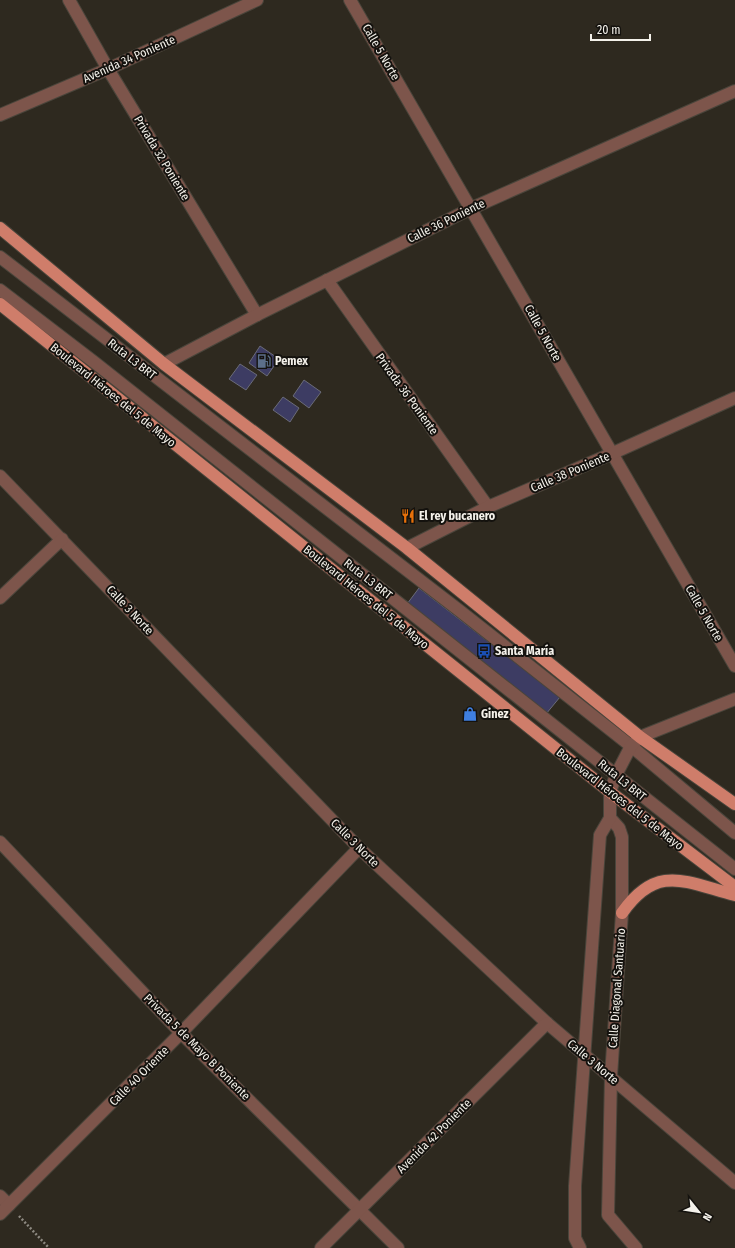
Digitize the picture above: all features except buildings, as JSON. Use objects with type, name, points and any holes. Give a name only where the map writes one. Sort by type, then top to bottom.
[{"type":"main road","points":[[0,228],[164,364],[407,548],[636,742],[735,804]]},
{"type":"main road","name":"Boulevard Héroes del 5 de Mayo","points":[[0,304],[610,792],[735,888]]},
{"type":"main road","points":[[622,913],[632,899],[642,889],[665,880],[683,882],[735,895]]},
{"type":"street","name":"Privada 32 Poniente","points":[[69,0],[108,70],[256,315]]},
{"type":"street","name":"Avenida 34 Poniente","points":[[0,115],[108,70],[257,0]]},
{"type":"street","name":"Calle 5 Norte","points":[[350,0],[472,208],[611,454],[735,666]]},
{"type":"street","name":"Calle 36 Poniente","points":[[164,364],[256,315],[472,208],[735,91]]},
{"type":"street","name":"Ruta L3 BRT","points":[[0,257],[460,611],[636,742],[735,833]]},
{"type":"street","name":"Privada 36 Poniente","points":[[327,280],[488,507]]},
{"type":"street","name":"Ruta L3 BRT","points":[[0,290],[94,362],[735,868]]},
{"type":"street","name":"Calle 38 Poniente","points":[[407,548],[488,507],[735,398]]},
{"type":"street","name":"Calle 3 Norte","points":[[0,476],[359,848],[547,1023],[735,1183]]},
{"type":"street","points":[[0,598],[62,539]]},
{"type":"street","points":[[580,1248],[575,1238],[575,1186],[600,835],[610,818],[610,792],[616,775],[636,742],[735,699]]},
{"type":"street","name":"Calle Diagonal Santuario","points":[[610,818],[618,828],[622,837],[622,913],[611,1076],[608,1216],[636,1248]]},
{"type":"street","name":"Privada 5 de Mayo B Poniente","points":[[0,842],[181,1033],[398,1248]]},
{"type":"street","name":"Calle 40 Oriente","points":[[0,1214],[181,1033],[359,848]]},
{"type":"street","name":"Avenida 42 Poniente","points":[[321,1248],[547,1023]]},
{"type":"street","points":[[0,1196],[9,1205]]},
{"type":"path","points":[[9,1205],[49,1248]]},
{"type":"place","name":"Pemex","points":[[264,361]]},
{"type":"place","name":"El rey bucanero","points":[[408,516]]},
{"type":"place","name":"Santa María","points":[[484,651]]},
{"type":"place","name":"Ginez","points":[[470,714]]}]
